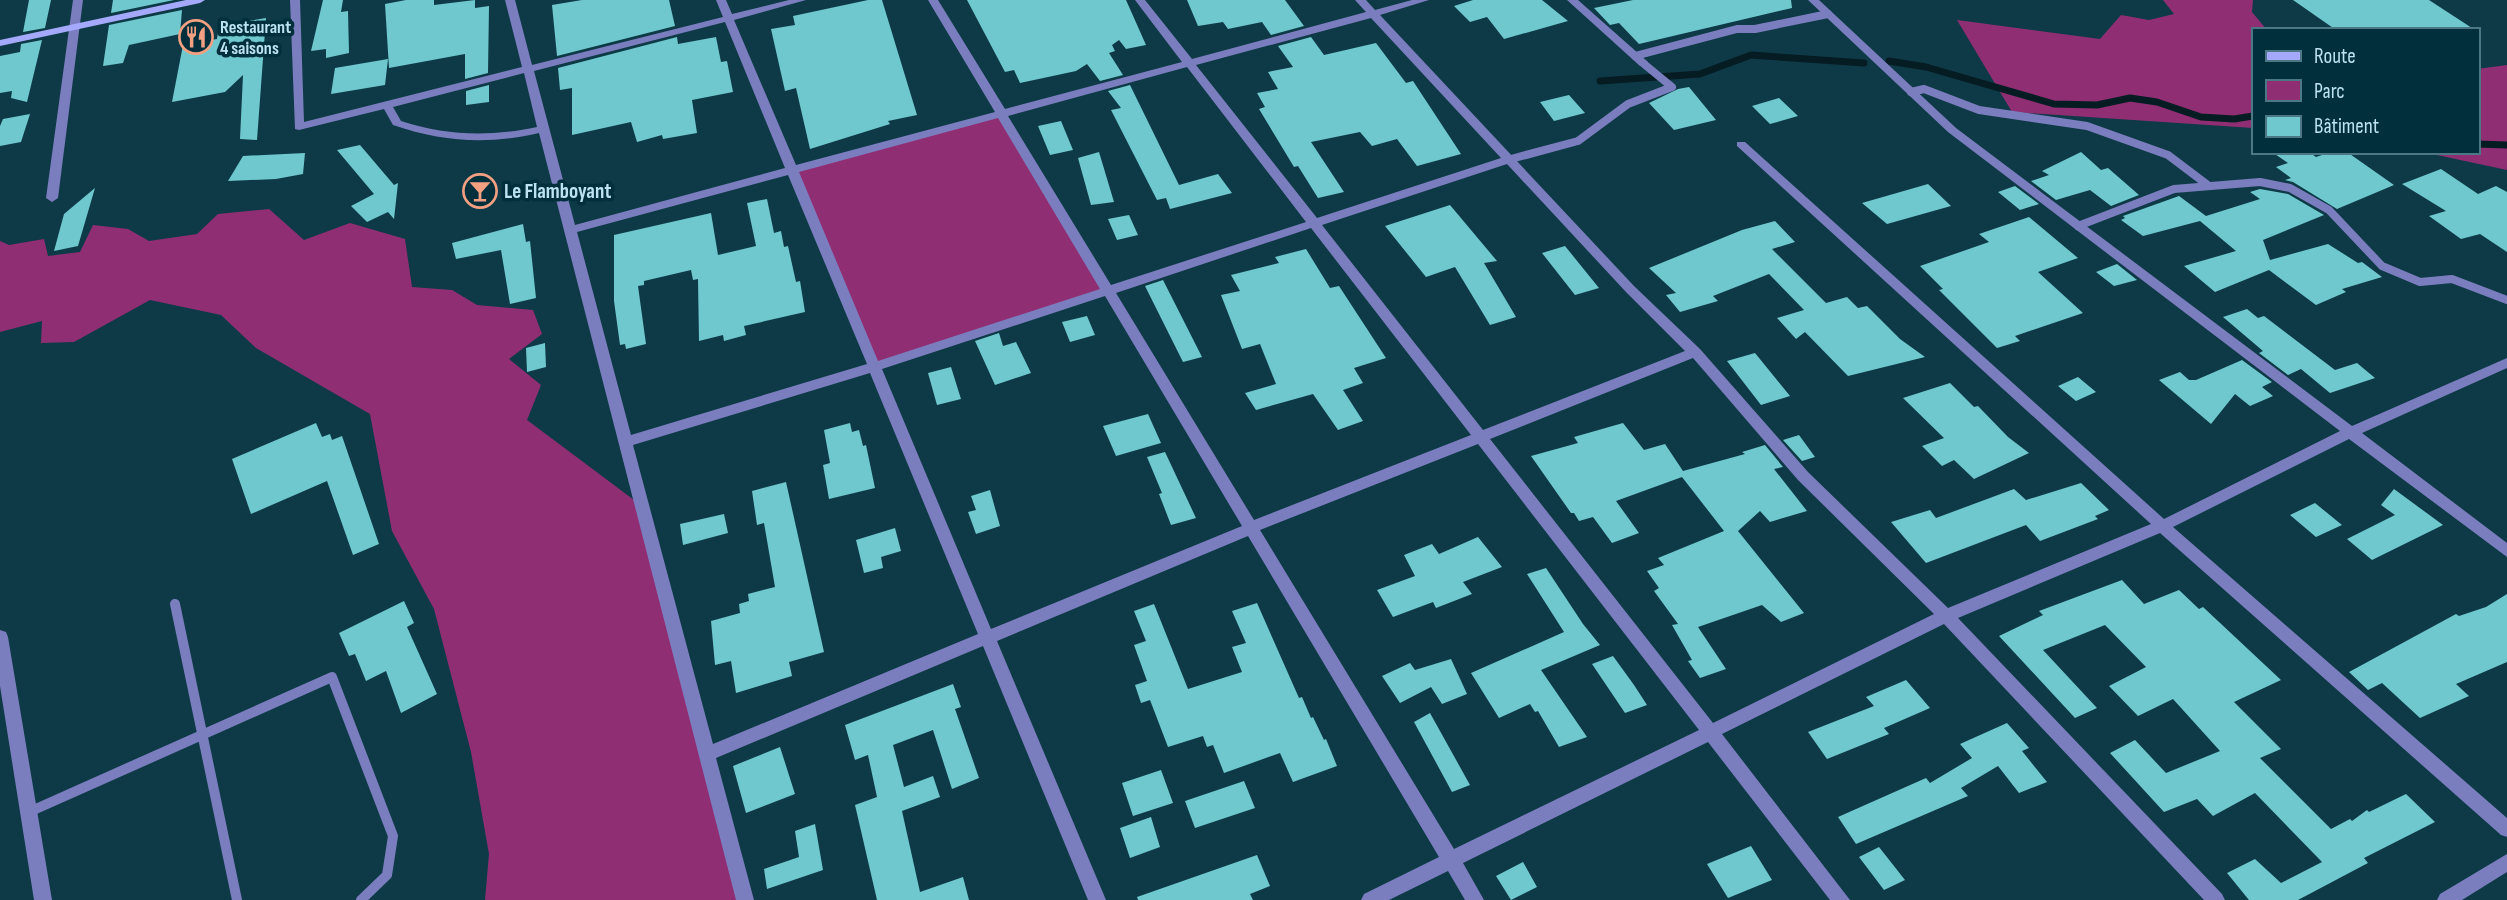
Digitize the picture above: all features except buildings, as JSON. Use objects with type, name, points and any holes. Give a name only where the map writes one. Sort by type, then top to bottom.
[{"type":"street","points":[[52,198],[78,0]]},
{"type":"street","points":[[0,43],[201,0]]},
{"type":"street","points":[[295,0],[299,127],[801,0]]},
{"type":"street","points":[[510,0],[745,900]]},
{"type":"street","points":[[721,0],[1097,900]]},
{"type":"street","points":[[933,0],[1475,900]]},
{"type":"street","points":[[1139,0],[1841,900]]},
{"type":"street","points":[[1360,0],[1630,289],[1695,352],[1804,476],[1946,616],[2216,900]]},
{"type":"street","points":[[570,230],[1003,116],[1188,62],[1424,0]]},
{"type":"street","points":[[1572,0],[1644,64]]},
{"type":"street","points":[[1813,0],[1952,130],[2507,551]]},
{"type":"street","points":[[387,105],[397,124],[426,134],[502,139],[544,129]]},
{"type":"street","points":[[1741,144],[2162,526],[2507,829]]},
{"type":"street","points":[[625,442],[874,367],[1511,159]]},
{"type":"street","points":[[707,754],[1251,528],[1695,352]]},
{"type":"street","points":[[1370,900],[1946,616],[2162,526],[2351,432],[2507,363]]},
{"type":"street","points":[[0,637],[43,900]]},
{"type":"street","points":[[2446,900],[2507,862]]},
{"type":"lane","points":[[1635,56],[1737,29],[1755,29],[1828,14]]},
{"type":"lane","points":[[1511,159],[1578,141],[1628,104],[1672,87],[1644,64]]},
{"type":"lane","points":[[1911,92],[1924,89],[1979,110],[2087,126],[2168,155],[2209,187]]},
{"type":"lane","points":[[2078,226],[2174,190],[2260,182],[2290,188],[2329,211],[2382,266],[2420,282],[2452,279],[2507,300]]},
{"type":"lane","points":[[175,604],[237,900]]},
{"type":"lane","points":[[29,812],[332,677],[393,836],[387,875],[361,900]]},
{"type":"green space","points":[[2163,0],[2253,0],[2252,12],[2265,28],[2252,28],[2252,128],[2012,112],[1957,20],[2100,39],[2121,15],[2149,20],[2174,14]]},
{"type":"green space","points":[[2507,65],[2507,170],[2432,154],[2479,154],[2479,69]]},
{"type":"green space","points":[[1003,116],[1108,292],[874,367],[793,172]]},
{"type":"green space","points":[[269,209],[304,240],[350,223],[405,239],[412,287],[452,290],[477,305],[533,310],[542,334],[509,359],[541,385],[527,420],[642,506],[745,900],[485,900],[489,854],[471,752],[434,609],[392,531],[370,414],[256,348],[221,315],[150,300],[74,342],[41,343],[42,321],[0,332],[0,241],[9,245],[44,239],[48,256],[80,252],[93,225],[128,229],[149,241],[197,234],[218,214]]},
{"type":"waterway","points":[[1600,81],[1700,74],[1751,55],[1864,63]]},
{"type":"waterway","points":[[1889,61],[1926,67],[2054,104],[2097,105],[2130,98],[2157,102],[2201,117],[2234,119],[2252,116]]},
{"type":"waterway","points":[[2479,144],[2507,145]]},
{"type":"place","name":"Restaurant 4 saisons","points":[[196,37]]},
{"type":"place","name":"Le Flamboyant","points":[[480,191]]}]
